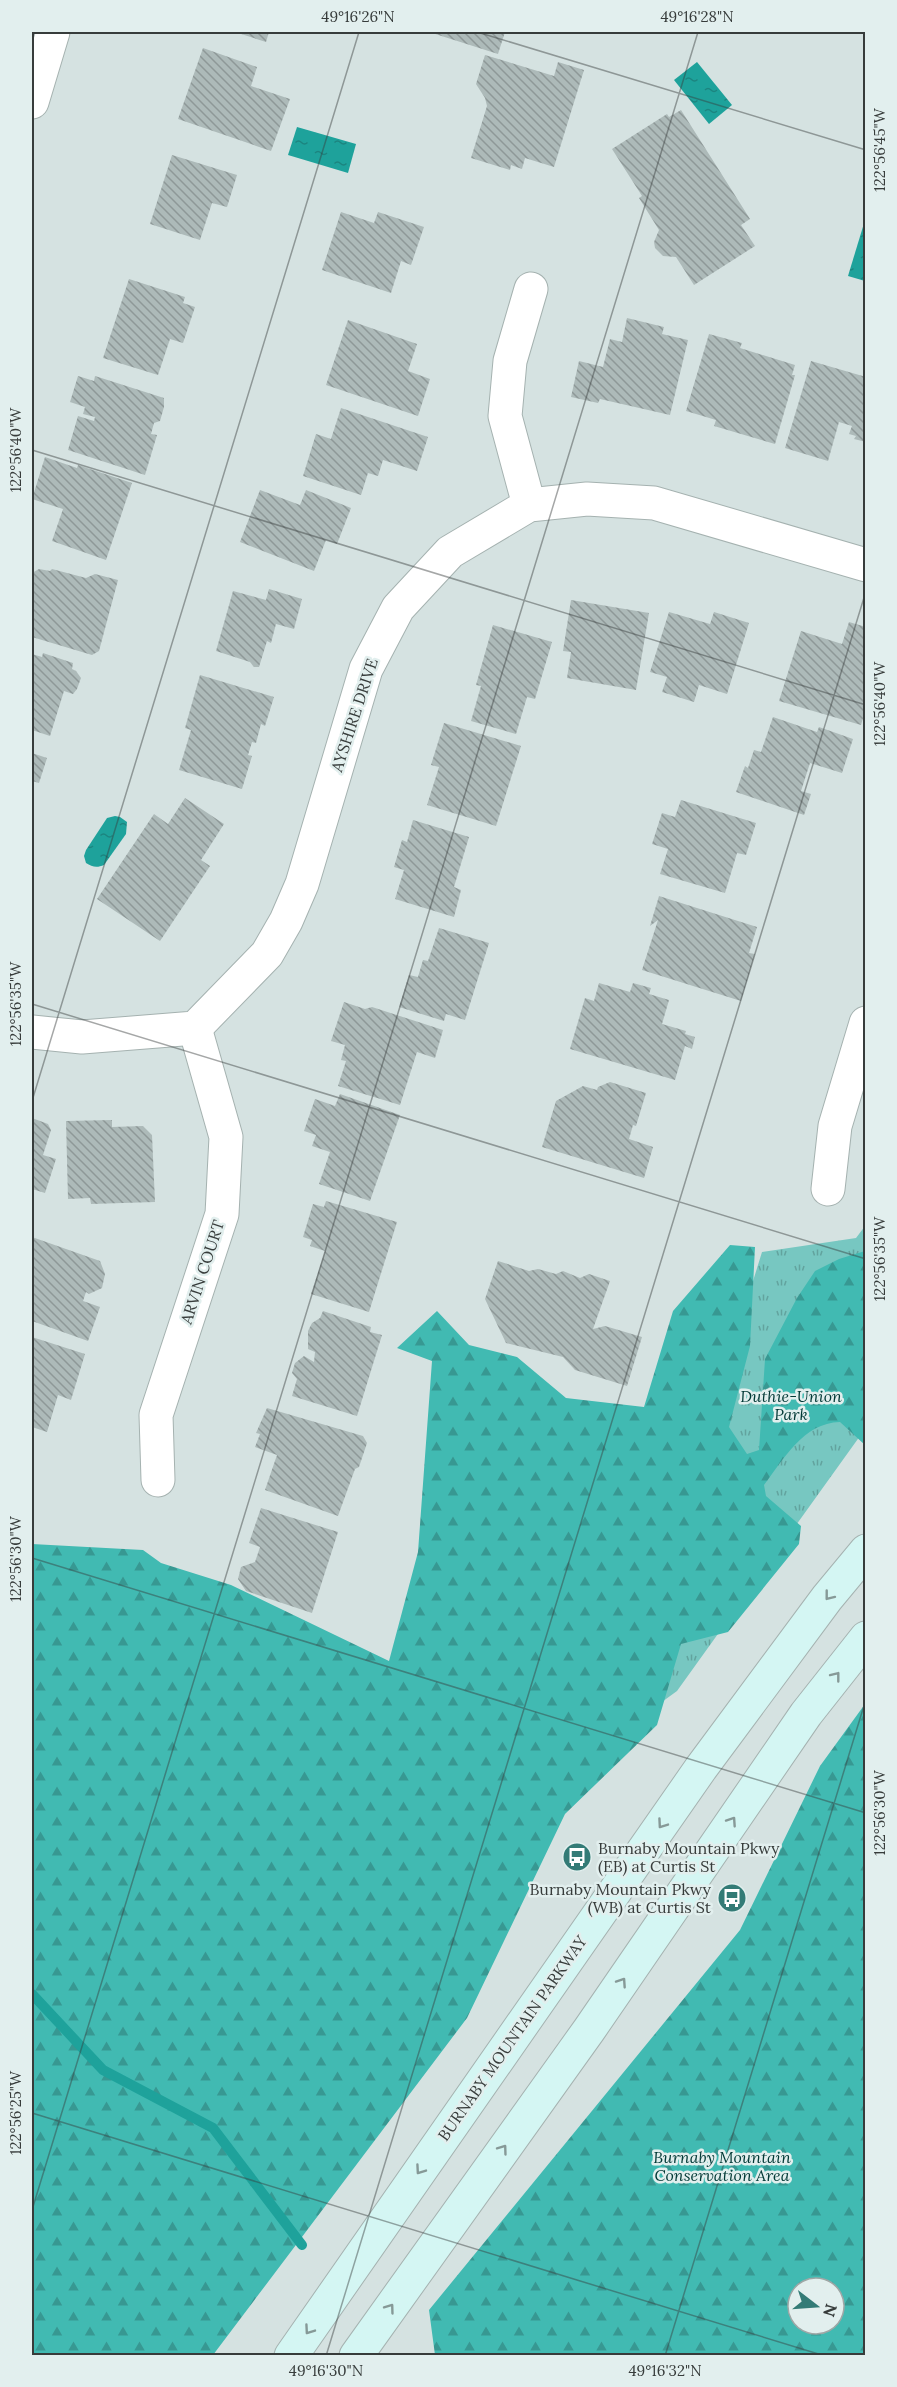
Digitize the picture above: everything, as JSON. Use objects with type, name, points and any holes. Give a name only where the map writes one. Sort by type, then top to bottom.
[{"type":"main road","name":"BURNABY MOUNTAIN PARKWAY","points":[[291,2355],[701,1768],[827,1598],[866,1551]]},
{"type":"main road","points":[[356,2355],[589,2030],[806,1714],[866,1638]]},
{"type":"street","points":[[32,102],[53,32]]},
{"type":"street","points":[[529,505],[505,416],[510,361],[531,289]]},
{"type":"street","name":"AYSHIRE DRIVE","points":[[195,1028],[267,954],[286,921],[302,884],[366,669],[398,608],[450,552],[529,505],[587,499],[654,503],[866,565]]},
{"type":"street","points":[[828,1189],[835,1126],[866,1023]]},
{"type":"street","points":[[32,1032],[82,1037],[195,1028]]},
{"type":"street","name":"ARVIN COURT","points":[[158,1480],[156,1415],[222,1214],[226,1137],[195,1028]]},
{"type":"green space","name":"Duthie-Union Park","points":[[865,1226],[865,1431],[677,1691],[644,1715],[682,1511],[762,1252],[856,1238]]},
{"type":"green space","points":[[730,1245],[755,1247],[750,1346],[729,1427],[747,1454],[759,1450],[765,1359],[797,1298],[815,1271],[839,1259],[865,1251],[865,1445],[840,1422],[827,1424],[815,1429],[796,1444],[764,1485],[766,1496],[801,1526],[799,1544],[728,1632],[681,1644],[657,1725],[565,1814],[467,2018],[213,2355],[32,2355],[32,1544],[143,1550],[161,1563],[231,1585],[389,1661],[418,1552],[432,1361],[397,1348],[437,1311],[469,1345],[517,1357],[566,1398],[644,1407],[673,1311]]},
{"type":"green space","name":"Burnaby Mountain Conservation Area","points":[[865,1704],[865,2355],[435,2355],[429,2310],[740,1930],[820,1766]]},
{"type":"water","points":[[697,62],[732,105],[709,124],[674,80]]},
{"type":"water","points":[[297,127],[356,144],[348,173],[288,155]]},
{"type":"water","points":[[866,220],[865,281],[848,276]]},
{"type":"water","points":[[115,816],[127,822],[126,834],[104,865],[97,867],[86,863],[84,856],[86,850],[107,818]]},
{"type":"building","points":[[235,32],[269,32],[266,42]]},
{"type":"building","points":[[429,32],[505,32],[498,54]]},
{"type":"building","points":[[203,48],[257,67],[251,86],[290,99],[271,151],[178,119]]},
{"type":"building","points":[[485,55],[554,76],[558,62],[584,70],[554,167],[525,158],[522,169],[511,165],[510,170],[471,158],[487,106],[476,84]]},
{"type":"building","points":[[681,110],[750,219],[741,225],[755,246],[694,285],[676,257],[663,256],[655,248],[654,242],[659,230],[639,198],[642,196],[612,149],[667,114],[669,117]]},
{"type":"building","points":[[172,155],[237,175],[227,207],[212,203],[200,240],[150,224]]},
{"type":"building","points":[[341,212],[374,223],[378,212],[424,227],[411,265],[401,261],[391,293],[322,270]]},
{"type":"building","points":[[129,279],[185,297],[183,303],[195,307],[183,343],[170,339],[158,375],[103,358]]},
{"type":"building","points":[[627,318],[664,327],[662,334],[688,340],[670,415],[600,399],[598,403],[571,397],[579,361],[603,367],[610,339],[622,342]]},
{"type":"building","points":[[348,320],[417,344],[408,371],[430,379],[418,416],[326,385]]},
{"type":"building","points":[[709,334],[742,343],[740,348],[795,365],[792,375],[795,375],[775,444],[714,426],[716,420],[686,411]]},
{"type":"building","points":[[811,361],[866,377],[866,442],[854,439],[856,436],[849,434],[852,426],[839,422],[828,461],[785,448]]},
{"type":"building","points":[[78,376],[94,381],[95,376],[164,398],[160,421],[154,423],[151,434],[157,435],[145,475],[68,450],[78,416],[94,421],[95,417],[83,414],[85,407],[70,402]]},
{"type":"building","points":[[341,408],[428,437],[417,471],[383,460],[378,476],[368,473],[361,495],[303,476],[316,434],[331,439]]},
{"type":"building","points":[[45,457],[132,483],[106,560],[52,541],[63,509],[32,499]]},
{"type":"building","points":[[260,490],[300,505],[306,490],[351,508],[337,544],[326,540],[314,571],[240,542]]},
{"type":"building","points":[[39,569],[50,571],[52,569],[86,578],[95,574],[118,580],[99,651],[92,655],[32,637],[32,573]]},
{"type":"building","points":[[269,589],[302,599],[294,629],[276,624],[271,643],[267,641],[259,667],[216,651],[233,591],[266,600]]},
{"type":"building","points":[[571,600],[649,613],[636,690],[567,678],[571,652],[563,651]]},
{"type":"building","points":[[669,612],[710,624],[714,612],[749,623],[727,694],[699,685],[694,702],[662,692],[667,677],[650,672]]},
{"type":"building","points":[[849,622],[866,627],[866,708],[861,725],[779,701],[801,631],[842,644]]},
{"type":"building","points":[[493,625],[552,642],[535,699],[527,697],[516,734],[471,721],[481,686],[476,685]]},
{"type":"building","points":[[43,653],[73,663],[72,669],[81,678],[73,694],[64,691],[50,736],[32,730],[32,654],[42,657]]},
{"type":"building","points":[[200,675],[274,697],[265,726],[261,724],[256,743],[252,742],[248,755],[252,756],[242,789],[179,770],[191,730],[185,728]]},
{"type":"building","points":[[773,717],[817,732],[819,727],[853,739],[842,773],[810,763],[801,791],[811,794],[804,815],[736,792],[745,766],[748,768],[754,750],[761,752]]},
{"type":"building","points":[[444,723],[521,746],[496,826],[427,805],[439,767],[431,765]]},
{"type":"building","points":[[32,753],[47,758],[39,783],[32,781]]},
{"type":"building","points":[[185,798],[224,824],[201,860],[210,866],[160,941],[97,899],[154,814],[168,824]]},
{"type":"building","points":[[681,800],[756,823],[746,855],[737,853],[725,893],[660,874],[668,849],[652,844],[662,813],[675,817]]},
{"type":"building","points":[[413,820],[469,837],[454,887],[461,890],[454,917],[395,899],[404,870],[394,867],[402,840],[407,842]]},
{"type":"building","points":[[659,896],[757,927],[749,953],[755,954],[741,1001],[642,970],[658,920],[650,926]]},
{"type":"building","points":[[439,928],[489,943],[465,1020],[446,1014],[444,1021],[399,1007],[409,975],[418,977],[423,960],[428,961]]},
{"type":"building","points":[[599,983],[630,992],[633,983],[651,988],[649,994],[669,1000],[662,1024],[686,1031],[685,1034],[695,1037],[692,1049],[685,1046],[675,1080],[570,1049],[585,998],[594,1001]]},
{"type":"building","points":[[344,1002],[365,1009],[372,1007],[443,1030],[435,1058],[417,1052],[400,1105],[338,1086],[346,1061],[341,1060],[345,1045],[331,1041]]},
{"type":"building","points":[[610,1082],[646,1093],[636,1126],[633,1125],[629,1139],[653,1147],[644,1178],[542,1147],[556,1101],[583,1086],[597,1090],[598,1087]]},
{"type":"building","points":[[340,1094],[400,1115],[370,1201],[319,1184],[330,1152],[312,1146],[316,1135],[304,1131],[315,1099],[335,1106]]},
{"type":"building","points":[[32,1118],[48,1124],[51,1130],[43,1155],[56,1159],[45,1193],[32,1189]]},
{"type":"building","points":[[112,1120],[112,1127],[143,1126],[152,1135],[155,1202],[91,1204],[90,1198],[68,1199],[66,1121]]},
{"type":"building","points":[[326,1201],[397,1222],[369,1312],[311,1294],[325,1251],[310,1246],[312,1240],[303,1237],[313,1204],[324,1207]]},
{"type":"building","points":[[32,1237],[100,1261],[105,1274],[102,1288],[89,1294],[86,1292],[83,1301],[100,1307],[88,1341],[32,1321]]},
{"type":"building","points":[[498,1261],[529,1271],[538,1269],[556,1274],[563,1271],[580,1278],[589,1274],[610,1281],[593,1329],[605,1326],[642,1337],[627,1386],[575,1370],[563,1357],[506,1343],[485,1299]]},
{"type":"building","points":[[323,1311],[371,1327],[370,1332],[382,1335],[357,1416],[292,1396],[297,1379],[292,1373],[295,1363],[304,1356],[314,1362],[315,1352],[308,1349],[308,1331]]},
{"type":"building","points":[[32,1337],[85,1354],[71,1400],[58,1395],[47,1432],[32,1427]]},
{"type":"building","points":[[267,1408],[363,1436],[367,1443],[338,1516],[265,1490],[277,1455],[255,1447],[260,1434],[256,1433]]},
{"type":"building","points":[[261,1508],[338,1532],[312,1613],[246,1591],[238,1579],[241,1567],[255,1562],[260,1547],[249,1543]]},
{"type":"waterway","points":[[32,1994],[103,2070],[213,2128],[302,2245]]},
{"type":"place","name":"Burnaby Mountain Pkwy (EB) at Curtis St","points":[[577,1857]]},
{"type":"place","name":"Burnaby Mountain Pkwy (WB) at Curtis St","points":[[732,1898]]}]
